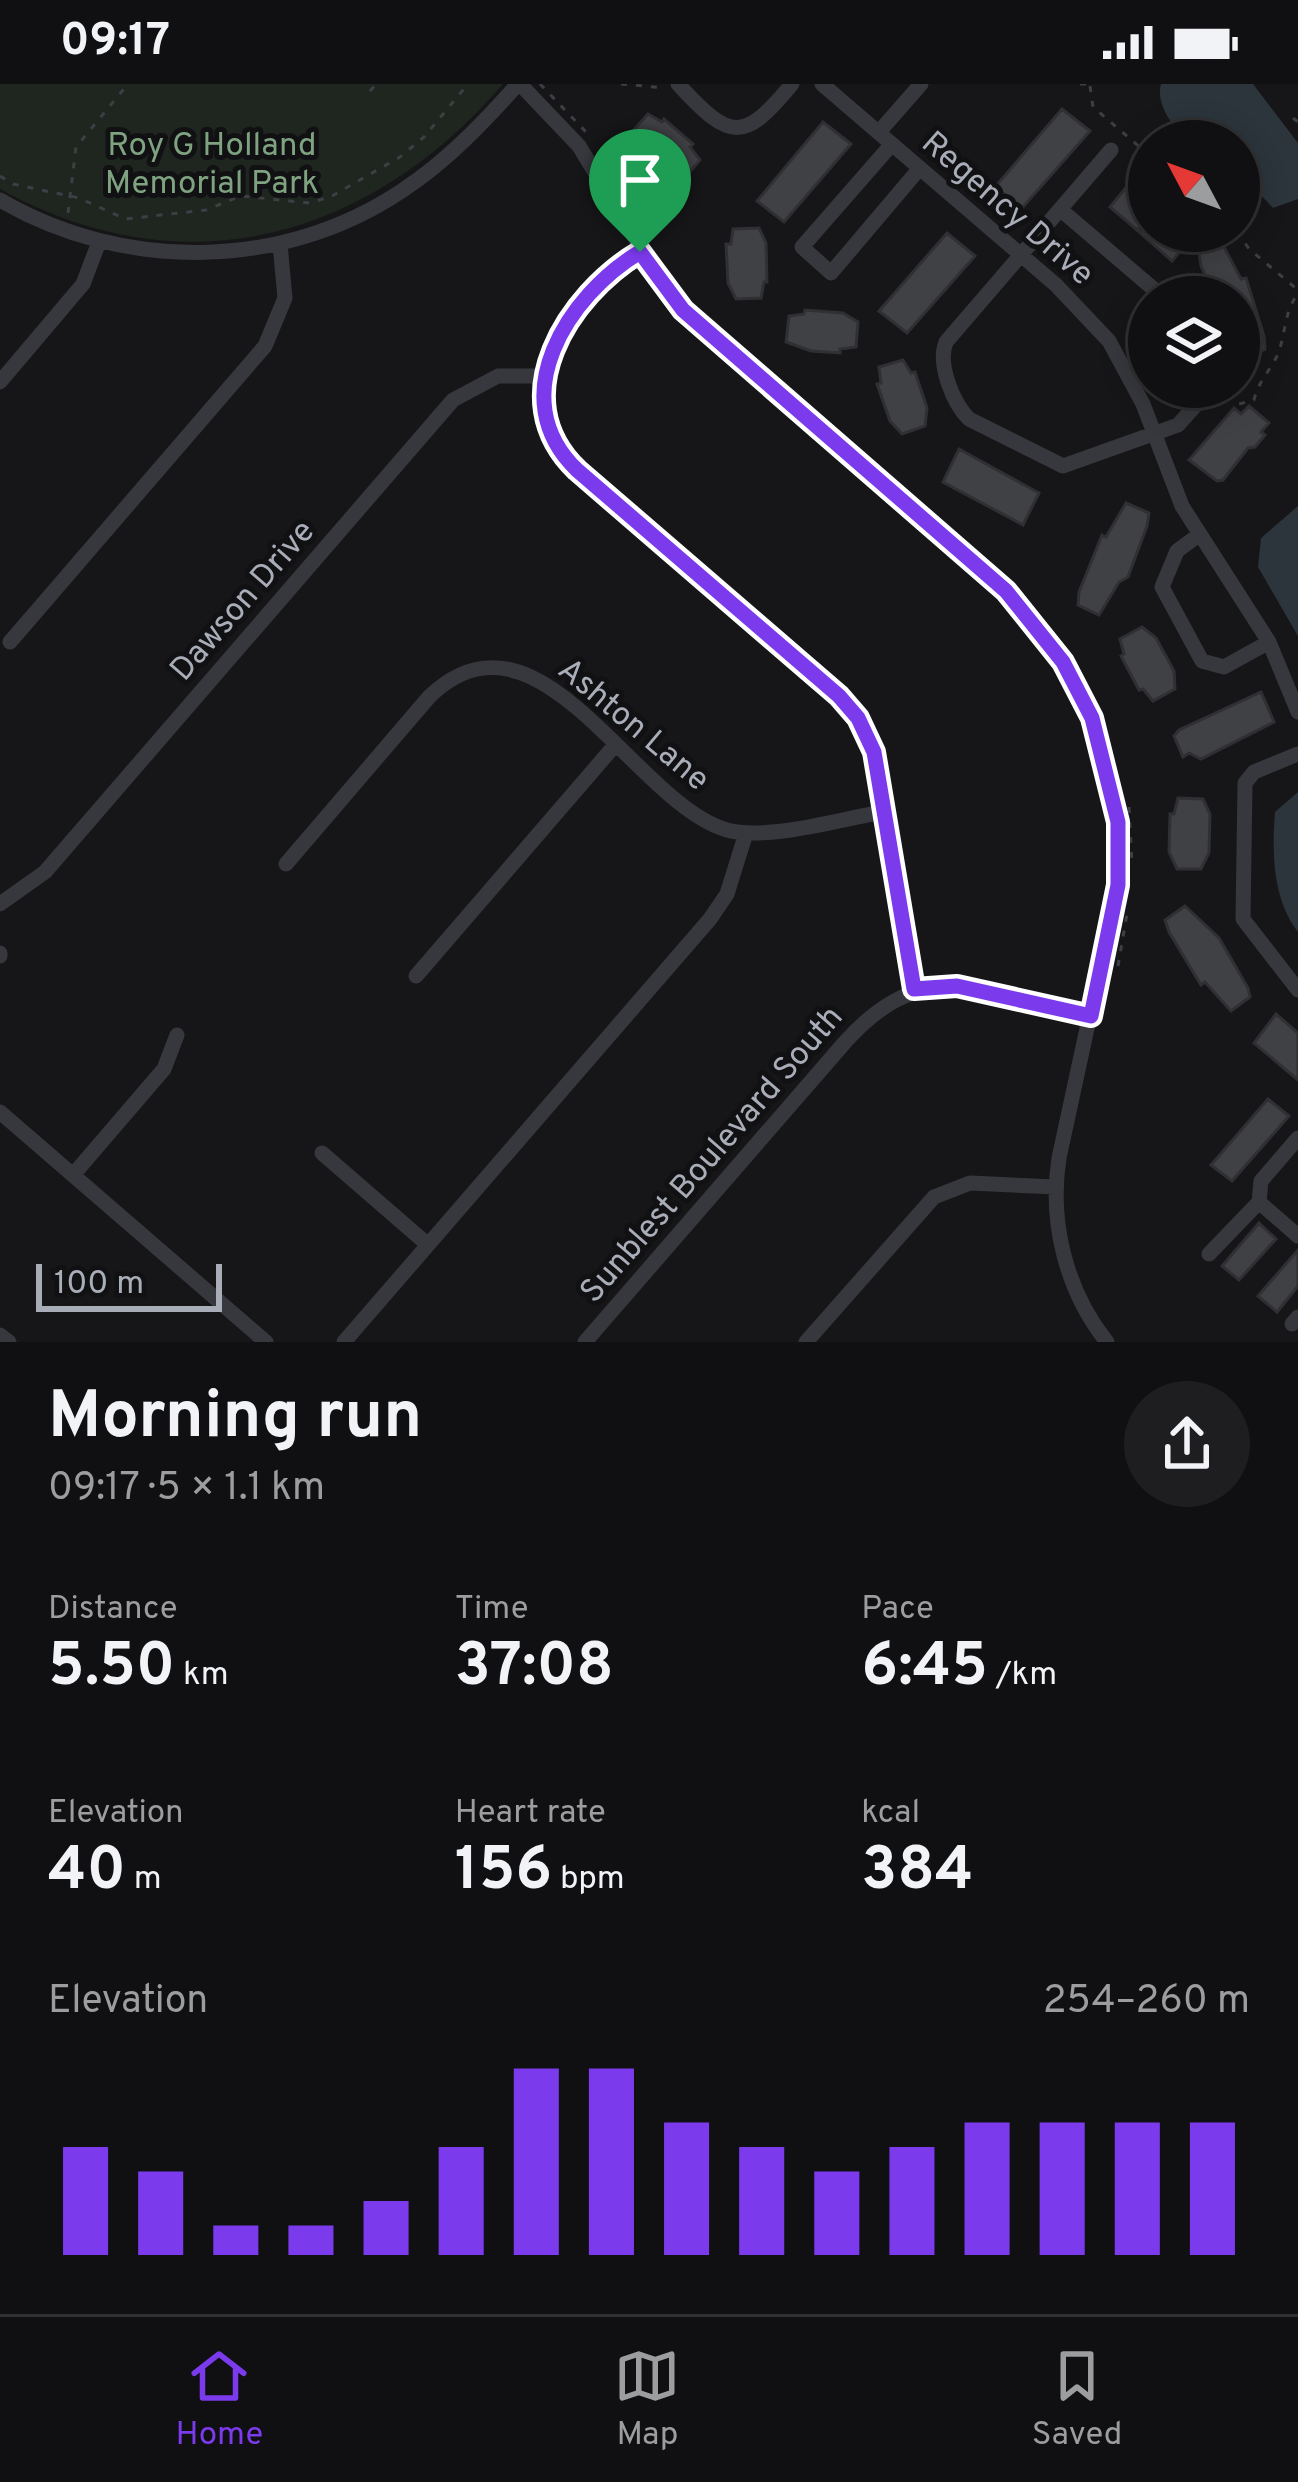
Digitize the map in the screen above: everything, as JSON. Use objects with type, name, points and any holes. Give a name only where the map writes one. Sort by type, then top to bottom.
[{"type":"street","points":[[0,200],[99,242],[197,253],[280,244],[335,226],[405,190],[455,150],[519,84],[579,146],[640,252],[683,310],[1006,591],[1063,662],[1092,718],[1118,822],[1116,899],[1056,1186],[1059,1237],[1068,1270],[1088,1315],[1107,1342]]},
{"type":"street","points":[[676,84],[736,130],[748,130],[792,84]]},
{"type":"street","name":"Regency Drive","points":[[822,84],[1072,299],[1108,341],[1154,434],[1182,506],[1269,642],[1298,712]]},
{"type":"street","points":[[920,168],[831,273],[802,248],[921,84]]},
{"type":"street","points":[[1111,150],[942,350],[963,414],[1064,466],[1178,424],[1198,408]]},
{"type":"street","points":[[1061,210],[1138,276]]},
{"type":"street","points":[[0,382],[83,284],[99,242]]},
{"type":"street","points":[[10,642],[266,346],[285,298],[280,244]]},
{"type":"street","points":[[640,252],[604,275],[578,303],[560,335],[548,376],[546,416],[563,456],[851,707],[871,742],[914,989],[957,986],[1091,1016]]},
{"type":"street","name":"Dawson Drive","points":[[0,904],[45,872],[453,400],[477,383],[505,374],[548,376]]},
{"type":"street","points":[[1200,534],[1177,551],[1162,587],[1202,661],[1224,667],[1269,642]]},
{"type":"street","name":"Ashton Lane","points":[[286,864],[429,697],[464,673],[500,668],[532,676],[708,822],[746,833]]},
{"type":"street","points":[[416,976],[616,744]]},
{"type":"street","points":[[1298,754],[1254,772],[1245,783],[1240,870],[1243,919],[1298,990]]},
{"type":"street","points":[[344,1342],[710,919],[727,893],[746,833],[883,812]]},
{"type":"street","name":"Sunblest Boulevard South","points":[[585,1342],[862,1024],[886,1002],[914,989]]},
{"type":"street","points":[[74,1175],[164,1070],[177,1035]]},
{"type":"street","points":[[0,1112],[266,1342]]},
{"type":"street","points":[[1209,1254],[1258,1202],[1261,1181],[1298,1138]]},
{"type":"street","points":[[322,1154],[428,1244]]},
{"type":"street","points":[[806,1342],[934,1196],[970,1184],[1056,1186]]},
{"type":"street","points":[[1258,1202],[1298,1236]]},
{"type":"street","points":[[0,1335],[9,1342]]},
{"type":"path","points":[[67,221],[76,147],[128,84]]},
{"type":"path","points":[[370,92],[376,84]]},
{"type":"path","points":[[0,176],[14,184],[70,196],[118,218],[206,210],[241,196],[291,204],[319,201],[400,157],[424,137],[468,84]]},
{"type":"path","points":[[621,84],[652,89],[676,84]]},
{"type":"path","points":[[1080,84],[1092,85],[1093,106],[1128,137]]},
{"type":"path","points":[[1252,252],[1298,292],[1286,310],[1280,350],[1260,378]]},
{"type":"green space","name":"Roy G Holland Memorial Park","points":[[0,84],[503,84],[451,137],[394,180],[334,212],[271,233],[205,241],[138,237],[69,220],[0,189]]},
{"type":"shaded area","points":[[1161,84],[1253,84],[1298,143],[1298,199],[1273,208],[1260,194],[1260,120],[1170,120]]},
{"type":"shaded area","points":[[1298,506],[1298,636],[1258,567],[1261,538]]},
{"type":"shaded area","points":[[1298,792],[1298,932],[1283,905],[1274,843],[1275,812]]},
{"type":"building","points":[[1062,109],[1090,131],[1022,208],[995,187]]},
{"type":"building","points":[[648,114],[664,119],[693,144],[690,147],[700,160],[684,179],[668,175],[637,149],[640,146],[631,133]]},
{"type":"building","points":[[823,122],[851,144],[784,222],[757,201]]},
{"type":"building","points":[[1128,185],[1128,222],[1110,207]]},
{"type":"building","points":[[759,228],[766,243],[767,282],[761,298],[736,299],[728,283],[726,244],[731,244],[733,229]]},
{"type":"building","points":[[947,233],[975,256],[907,333],[879,311]]},
{"type":"building","points":[[1227,252],[1239,276],[1206,276],[1199,253]]},
{"type":"building","points":[[805,310],[843,313],[858,322],[856,347],[840,349],[840,353],[811,351],[786,342],[789,316]]},
{"type":"building","points":[[903,360],[915,372],[927,408],[925,426],[902,434],[890,421],[877,384],[881,383],[879,367]]},
{"type":"building","points":[[1234,408],[1241,414],[1251,408],[1269,423],[1261,432],[1265,435],[1217,481],[1189,460]]},
{"type":"building","points":[[959,449],[1039,493],[1023,525],[943,482]]},
{"type":"building","points":[[1126,503],[1149,513],[1147,526],[1128,577],[1119,582],[1099,615],[1078,605],[1079,592],[1102,535],[1106,537]]},
{"type":"building","points":[[1142,627],[1156,638],[1174,671],[1175,689],[1153,701],[1139,690],[1121,656],[1120,639]]},
{"type":"building","points":[[1261,692],[1274,722],[1201,759],[1189,753],[1183,757],[1174,736],[1179,730]]},
{"type":"building","points":[[1178,798],[1203,799],[1210,814],[1209,853],[1201,869],[1177,869],[1169,852],[1170,814]]},
{"type":"building","points":[[1185,906],[1219,938],[1248,988],[1250,997],[1231,1011],[1205,982],[1201,985],[1169,932],[1165,920]]},
{"type":"building","points":[[1276,1014],[1298,1033],[1298,1080],[1254,1043]]},
{"type":"building","points":[[1268,1099],[1289,1116],[1232,1181],[1211,1165]]},
{"type":"building","points":[[1259,1223],[1276,1239],[1239,1280],[1222,1266]]},
{"type":"building","points":[[1298,1250],[1298,1286],[1277,1312],[1258,1296]]},
{"type":"route","points":[[640,252],[683,310],[1006,591],[1063,662],[1092,718],[1118,822],[1118,885],[1091,1016],[957,986],[914,989],[874,752],[851,707],[577,470],[554,442],[545,398],[564,327],[591,286],[640,252]]}]
